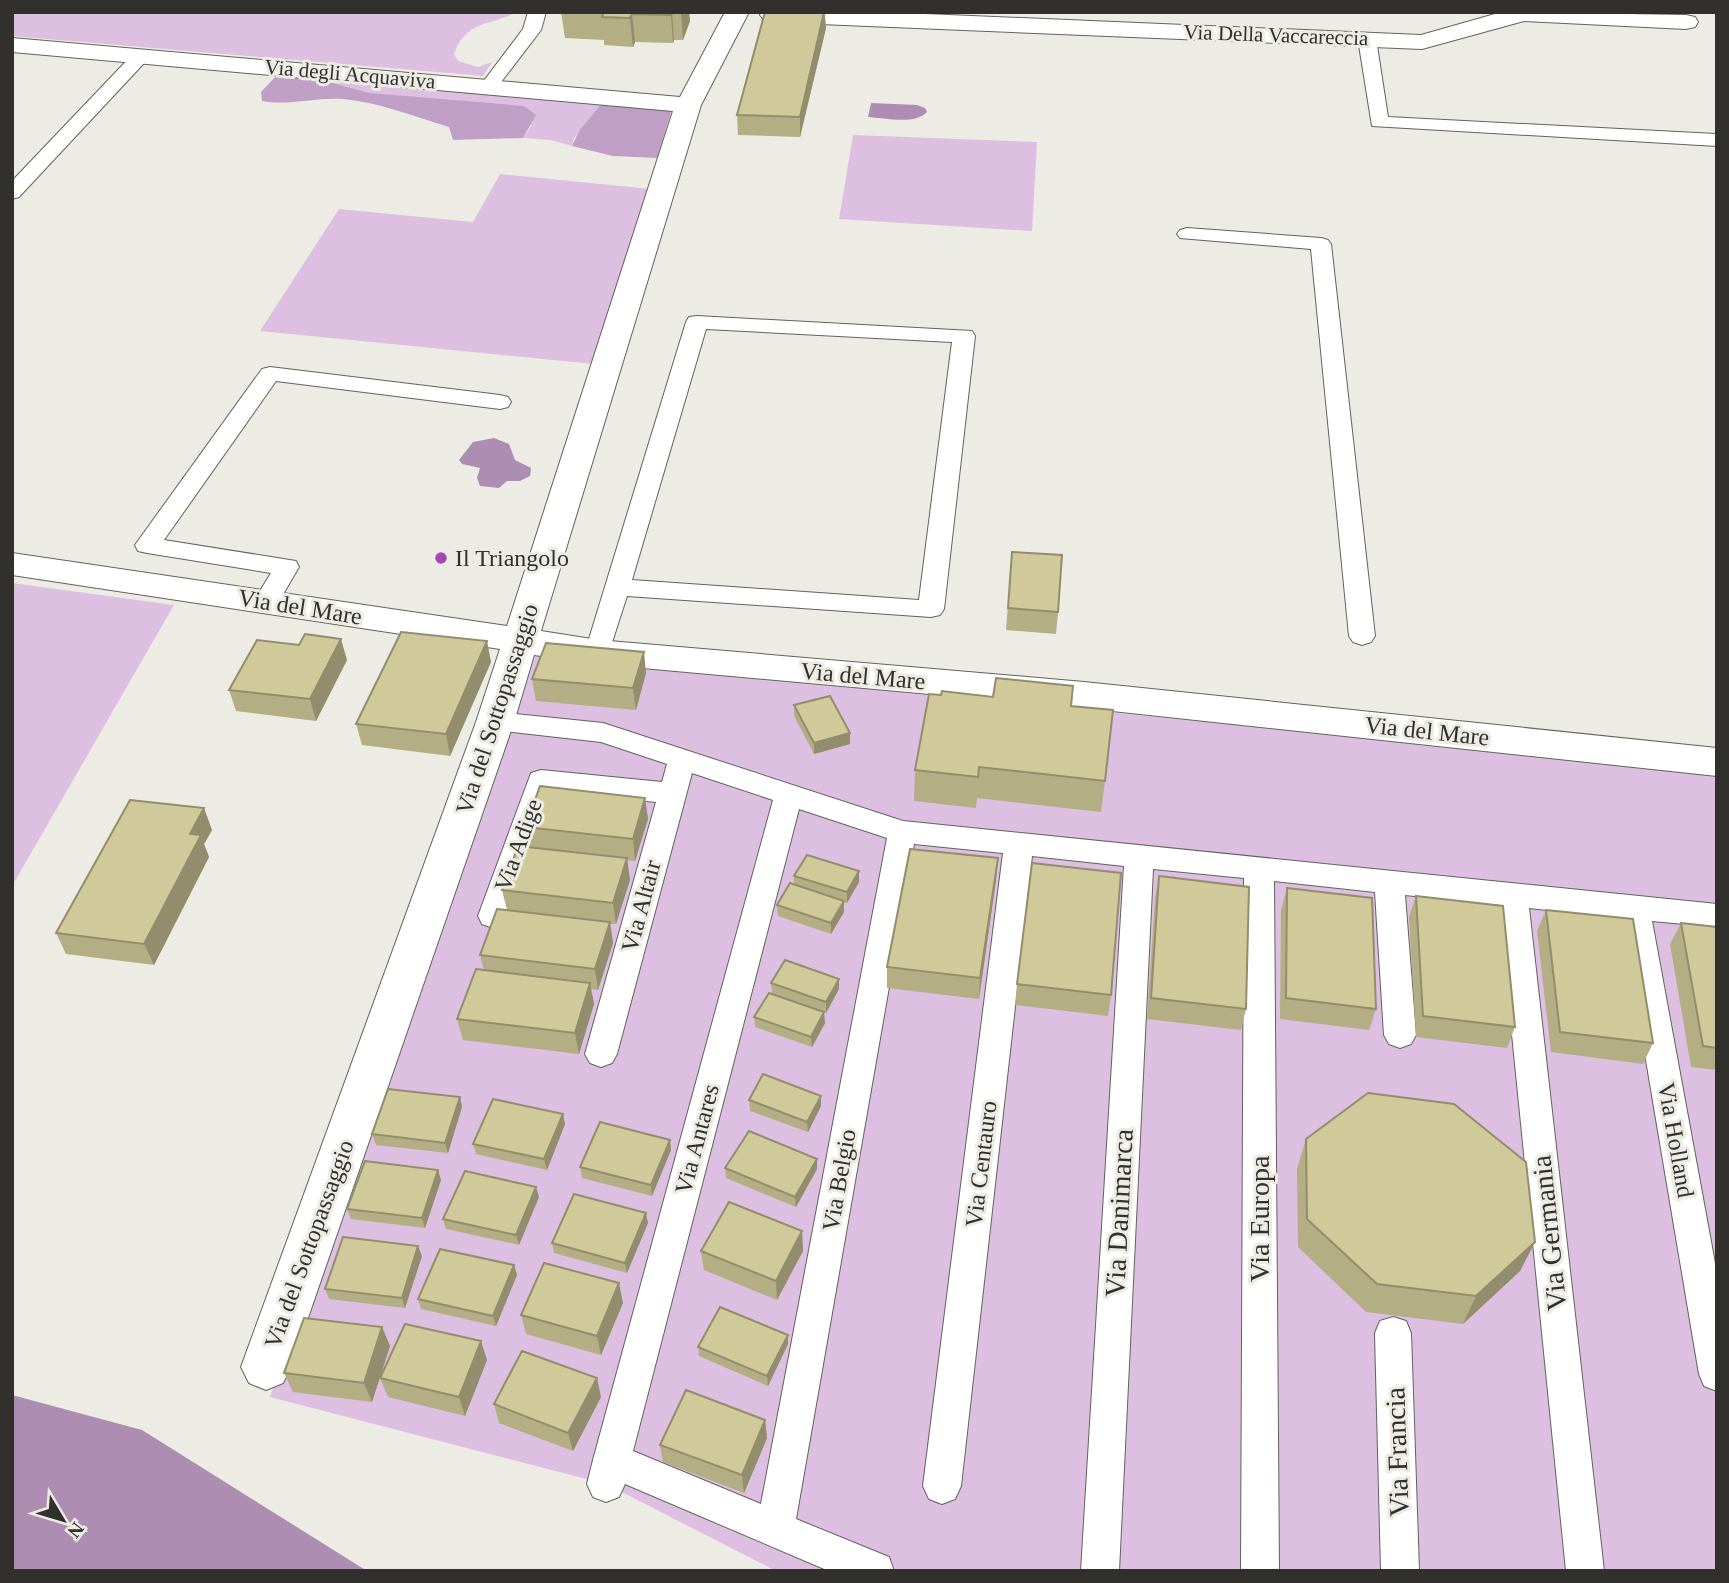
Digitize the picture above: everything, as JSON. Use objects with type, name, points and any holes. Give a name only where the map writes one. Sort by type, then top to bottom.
[{"type":"street","name":"Via Della Vaccareccia","points":[[736,13],[1422,42],[1523,14],[1686,22]]},
{"type":"street","name":"Via del Sottopassaggio","points":[[266,1367],[495,722],[688,105],[736,13]]},
{"type":"street","name":"Via degli Acquaviva","points":[[12,45],[688,105]]},
{"type":"street","name":"Via del Mare","points":[[12,564],[598,652],[1084,695],[1717,762]]},
{"type":"lane","points":[[489,86],[532,30],[537,12]]},
{"type":"lane","points":[[1367,39],[1380,122],[1716,140]]},
{"type":"lane","points":[[12,193],[140,57]]},
{"type":"lane","points":[[1187,234],[1321,244],[1362,636]]},
{"type":"lane","points":[[598,652],[697,322],[964,336],[931,609],[618,587]]},
{"type":"lane","points":[[266,602],[287,568],[147,545],[270,374],[500,402]]},
{"type":"lane","points":[[495,722],[603,733],[902,832],[1717,916]]},
{"type":"lane","name":"Via Altair","points":[[601,1054],[682,759]]},
{"type":"lane","name":"Via Adige","points":[[493,916],[541,780],[672,793]]},
{"type":"lane","name":"Via Antares","points":[[776,1527],[609,1472],[789,794]]},
{"type":"lane","name":"Via Belgio","points":[[776,1527],[902,832]]},
{"type":"lane","name":"Via Centauro","points":[[942,1486],[1019,842]]},
{"type":"lane","name":"Via Danimarca","points":[[1100,1571],[1139,855]]},
{"type":"lane","name":"Via Europa","points":[[1259,867],[1260,1571]]},
{"type":"lane","points":[[1389,882],[1400,1035]]},
{"type":"lane","name":"Via Germania","points":[[1513,895],[1585,1571]]},
{"type":"lane","name":"Via Holland","points":[[1635,907],[1717,1374]]},
{"type":"lane","name":"Via Francia","points":[[1393,1333],[1400,1571]]},
{"type":"lane","points":[[776,1527],[875,1571]]},
{"type":"shaded area","points":[[12,12],[516,12],[474,29],[459,42],[454,54],[458,61],[478,67],[492,62],[483,76],[12,36]]},
{"type":"shaded area","points":[[277,75],[314,78],[370,93],[524,106],[536,115],[523,138],[453,140],[449,127],[370,103],[343,99],[282,103],[262,101],[261,92]]},
{"type":"shaded area","points":[[314,78],[603,102],[574,138],[572,146],[551,140],[523,138],[532,125],[478,103],[370,93]]},
{"type":"shaded area","points":[[603,102],[672,109],[657,158],[613,156],[572,146],[579,131]]},
{"type":"shaded area","points":[[871,103],[917,105],[925,108],[927,112],[908,120],[868,117]]},
{"type":"shaded area","points":[[853,135],[1037,142],[1032,231],[839,219]]},
{"type":"shaded area","points":[[500,174],[651,189],[594,364],[260,331],[339,209],[473,222]]},
{"type":"shaded area","points":[[494,438],[509,444],[515,460],[531,468],[530,476],[520,481],[507,481],[499,488],[480,486],[477,478],[480,468],[462,464],[459,460],[473,442]]},
{"type":"shaded area","points":[[12,583],[174,605],[12,886]]},
{"type":"shaded area","points":[[536,655],[1717,773],[1717,1571],[776,1571],[606,1484],[270,1397],[505,722]]},
{"type":"shaded area","points":[[12,1395],[142,1430],[367,1571],[12,1571]]},
{"type":"building","points":[[604,12],[672,12],[671,15],[632,14],[630,18],[602,17]]},
{"type":"building","points":[[765,12],[824,12],[800,117],[737,115]]},
{"type":"building","points":[[1012,552],[1062,555],[1058,612],[1008,608]]},
{"type":"building","points":[[401,632],[487,641],[446,734],[356,724]]},
{"type":"building","points":[[305,634],[341,639],[310,699],[229,690],[257,640],[299,645]]},
{"type":"building","points":[[546,643],[644,652],[633,688],[532,679]]},
{"type":"building","points":[[996,678],[1073,686],[1071,706],[1113,710],[1105,781],[979,767],[978,777],[915,770],[929,694],[941,695],[942,691],[993,697]]},
{"type":"building","points":[[830,696],[850,733],[814,743],[794,705]]},
{"type":"building","points":[[540,786],[645,798],[633,839],[525,827]]},
{"type":"building","points":[[130,800],[204,808],[190,834],[201,835],[144,944],[56,933]]},
{"type":"building","points":[[518,846],[627,858],[613,903],[502,890]]},
{"type":"building","points":[[910,849],[998,858],[980,978],[887,967]]},
{"type":"building","points":[[807,855],[859,871],[847,892],[794,876]]},
{"type":"building","points":[[1032,863],[1121,873],[1111,995],[1017,984]]},
{"type":"building","points":[[1159,876],[1249,887],[1246,1009],[1151,998]]},
{"type":"building","points":[[790,883],[844,901],[831,923],[777,905]]},
{"type":"building","points":[[1287,888],[1372,898],[1376,1009],[1286,998]]},
{"type":"building","points":[[1416,896],[1503,906],[1515,1027],[1423,1016]]},
{"type":"building","points":[[497,909],[610,922],[595,969],[480,955]]},
{"type":"building","points":[[1546,910],[1633,919],[1653,1043],[1560,1032]]},
{"type":"building","points":[[1681,923],[1717,927],[1717,1048],[1703,1046]]},
{"type":"building","points":[[785,960],[839,979],[826,1002],[771,983]]},
{"type":"building","points":[[476,969],[590,983],[575,1033],[457,1019]]},
{"type":"building","points":[[769,993],[824,1012],[811,1037],[754,1017]]},
{"type":"building","points":[[763,1074],[821,1096],[807,1122],[749,1100]]},
{"type":"building","points":[[388,1089],[460,1097],[445,1143],[372,1134]]},
{"type":"building","points":[[1368,1093],[1454,1104],[1526,1162],[1535,1242],[1476,1296],[1377,1284],[1307,1219],[1306,1139]]},
{"type":"building","points":[[493,1099],[563,1114],[544,1159],[473,1144]]},
{"type":"building","points":[[600,1122],[670,1140],[651,1185],[580,1167]]},
{"type":"building","points":[[749,1131],[817,1159],[795,1197],[725,1168]]},
{"type":"building","points":[[365,1161],[438,1170],[422,1218],[347,1209]]},
{"type":"building","points":[[465,1171],[536,1187],[516,1235],[443,1219]]},
{"type":"building","points":[[574,1194],[646,1213],[625,1263],[552,1243]]},
{"type":"building","points":[[729,1202],[802,1231],[776,1281],[701,1251]]},
{"type":"building","points":[[343,1237],[418,1246],[402,1298],[325,1289]]},
{"type":"building","points":[[440,1249],[514,1265],[493,1316],[418,1299]]},
{"type":"building","points":[[544,1263],[619,1283],[597,1336],[521,1315]]},
{"type":"building","points":[[720,1307],[788,1335],[767,1376],[698,1347]]},
{"type":"building","points":[[304,1318],[382,1327],[364,1383],[284,1373]]},
{"type":"building","points":[[405,1324],[481,1341],[459,1397],[380,1378]]},
{"type":"building","points":[[522,1351],[597,1378],[568,1433],[494,1404]]},
{"type":"building","points":[[686,1390],[765,1420],[742,1475],[660,1445]]},
{"type":"place","name":"Il Triangolo","points":[[441,558]]}]
